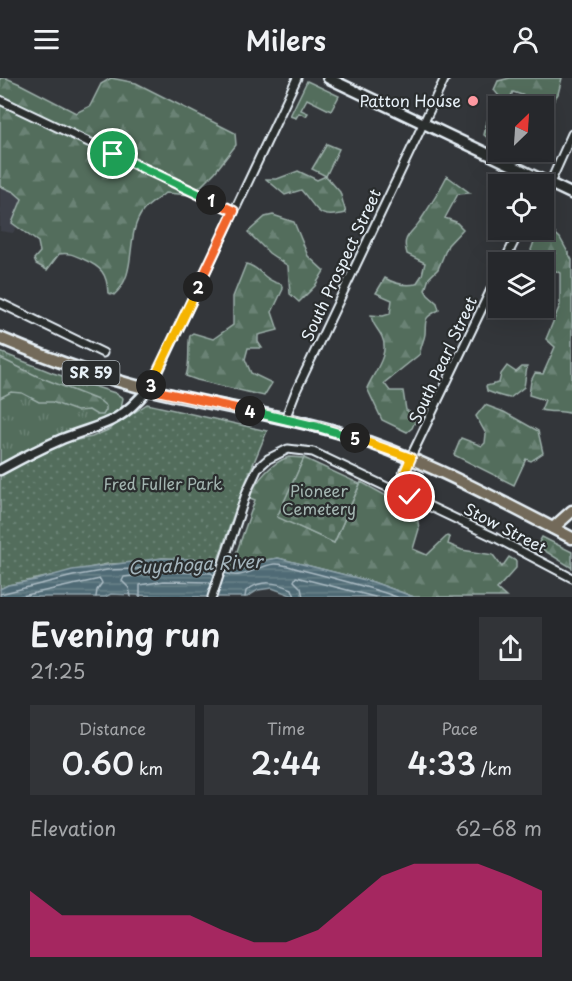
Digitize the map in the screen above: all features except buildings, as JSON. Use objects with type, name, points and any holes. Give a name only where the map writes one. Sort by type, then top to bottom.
[{"type":"main road","points":[[328,78],[528,174]]},
{"type":"main road","points":[[554,186],[572,194]]},
{"type":"main road","name":"SR 59","points":[[0,338],[72,367],[148,389],[340,433],[411,458],[480,489],[572,538]]},
{"type":"main road","points":[[553,528],[572,511]]},
{"type":"street","points":[[0,470],[47,446],[110,423],[131,408],[148,389],[159,371],[297,78]]},
{"type":"street","name":"South Prospect Street","points":[[285,419],[445,78]]},
{"type":"street","points":[[0,100],[234,211]]},
{"type":"street","points":[[549,174],[572,134]]},
{"type":"street","name":"South Pearl Street","points":[[401,488],[401,480],[488,296]]},
{"type":"street","points":[[0,303],[103,353]]},
{"type":"street","name":"Stow Street","points":[[212,597],[227,547],[253,477],[268,459],[283,451],[295,449],[313,452],[391,489],[401,488],[416,500],[572,578]]},
{"type":"shaded area","points":[[0,179],[33,195],[13,233],[0,231]]},
{"type":"green space","points":[[0,78],[20,84],[76,113],[90,106],[101,84],[111,78],[136,83],[235,133],[236,145],[215,172],[192,195],[165,193],[143,211],[134,232],[126,276],[122,286],[114,295],[108,293],[106,280],[99,268],[77,256],[59,254],[47,270],[36,264],[34,259],[40,252],[38,242],[12,223],[22,199],[14,192],[0,186]]},
{"type":"green space","points":[[510,78],[562,78],[554,100],[554,96],[525,96],[513,92],[511,96],[499,96],[494,90],[498,81]]},
{"type":"green space","points":[[307,81],[339,96],[331,111],[307,99],[301,110],[308,113],[306,116],[299,113],[296,118],[290,116]]},
{"type":"green space","points":[[488,119],[488,138],[484,135]]},
{"type":"green space","points":[[327,144],[339,149],[326,176],[312,169]]},
{"type":"green space","points":[[298,171],[317,180],[326,176],[340,192],[346,213],[323,214],[315,208],[301,190],[285,195],[266,179],[277,179]]},
{"type":"green space","points":[[447,176],[470,193],[458,194],[445,218],[456,222],[463,229],[448,245],[438,269],[429,278],[425,290],[437,303],[439,310],[426,319],[420,354],[384,383],[390,391],[403,391],[406,410],[417,417],[412,428],[407,432],[382,420],[367,388],[384,350],[382,337],[371,315],[390,314],[392,300],[376,293],[385,278],[400,284],[412,285],[416,284],[422,275],[425,263],[407,254],[405,242]]},
{"type":"green space","points":[[273,215],[294,222],[308,256],[324,271],[315,286],[299,302],[290,294],[288,266],[269,253],[248,232],[265,217]]},
{"type":"green space","points":[[554,233],[560,238],[572,260],[572,414],[541,410],[545,400],[529,395],[535,373],[543,374],[555,347],[546,339],[560,305],[560,273],[554,270],[554,252],[532,252],[535,240],[554,240]]},
{"type":"green space","points":[[246,264],[270,280],[281,284],[283,289],[272,312],[278,330],[258,335],[258,342],[262,348],[248,348],[245,359],[251,373],[272,383],[264,396],[186,376],[190,335],[193,333],[213,339],[233,325],[233,297]]},
{"type":"green space","points":[[0,352],[53,373],[115,393],[123,398],[121,408],[100,422],[59,436],[0,466]]},
{"type":"green space","points":[[0,358],[37,376],[100,401],[106,406],[106,410],[103,415],[97,415],[89,410],[77,411],[52,402],[39,402],[22,393],[11,392],[0,398]]},
{"type":"green space","points":[[507,366],[516,372],[522,367],[527,367],[524,387],[510,398],[487,391],[486,386],[499,383],[501,374]]},
{"type":"green space","name":"Fred Fuller Park","points":[[147,404],[267,431],[241,493],[218,560],[162,558],[136,563],[107,564],[8,585],[0,589],[0,475],[67,442],[92,437],[108,430]]},
{"type":"green space","points":[[485,405],[504,412],[538,431],[543,453],[531,461],[526,459],[514,485],[454,455],[461,438],[482,446],[485,443],[486,434],[476,416]]},
{"type":"green space","points":[[289,457],[304,458],[278,517],[334,543],[361,482],[392,499],[391,505],[407,509],[417,515],[419,529],[413,549],[427,555],[447,536],[450,537],[448,544],[462,550],[493,555],[502,567],[509,557],[516,561],[516,568],[497,589],[506,597],[414,597],[373,582],[278,558],[260,561],[244,569],[230,569],[225,566],[236,554],[255,500],[250,498],[256,485],[276,463]]},
{"type":"green space","name":"Pioneer Cemetery","points":[[304,458],[360,484],[334,543],[277,517]]},
{"type":"green space","points":[[542,537],[572,552],[572,568],[537,546]]},
{"type":"water","name":"Cuyahoga River","points":[[162,558],[218,560],[230,569],[243,569],[260,561],[278,558],[373,582],[414,597],[296,597],[272,588],[258,590],[247,597],[111,594],[105,597],[0,597],[0,589],[8,585],[72,570]]},
{"type":"place","name":"Patton House","points":[[473,101]]},
{"type":"route","points":[[113,154],[234,211],[159,371],[148,389],[318,427],[381,446],[411,458],[400,484],[410,497]]}]
